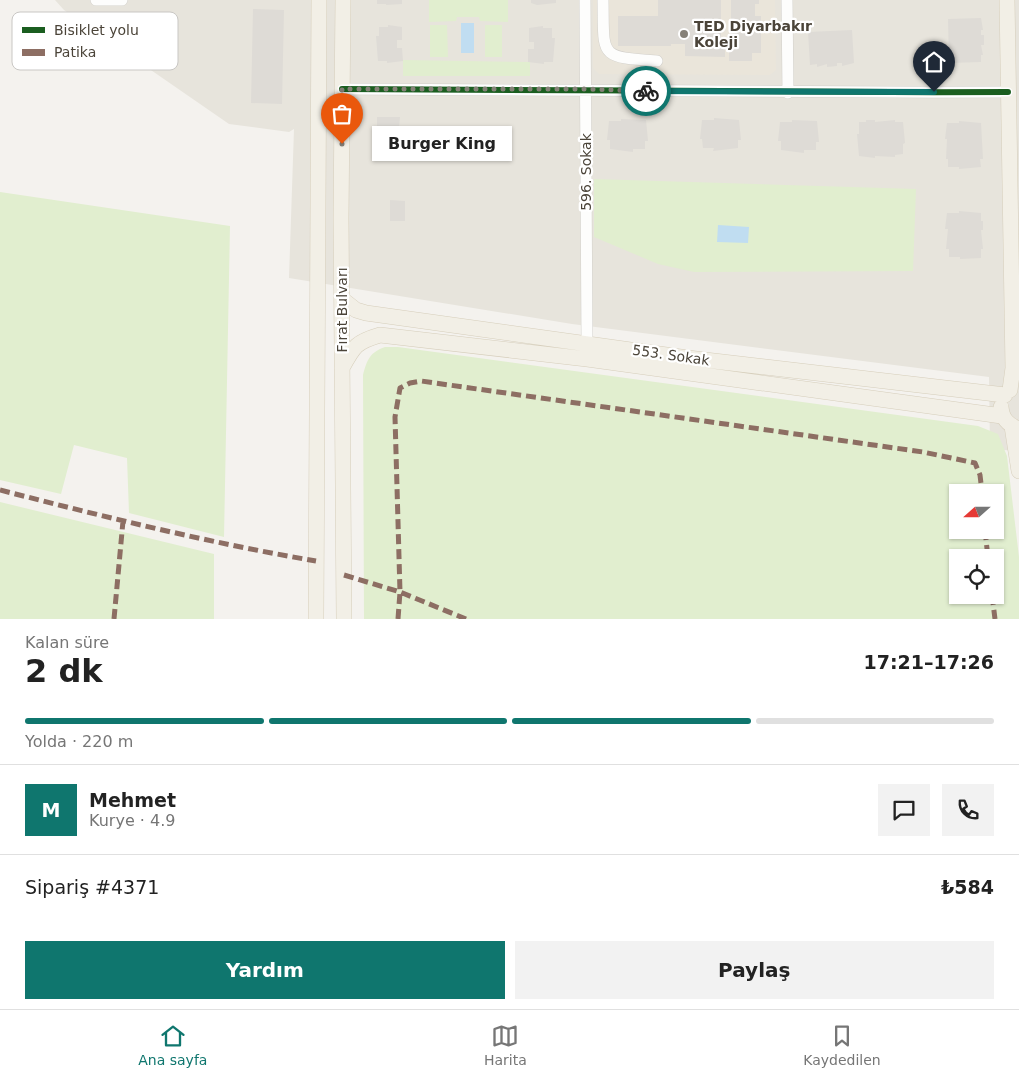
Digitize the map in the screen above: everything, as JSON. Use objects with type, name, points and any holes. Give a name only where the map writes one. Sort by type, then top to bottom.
[{"type":"main road","name":"Fırat Bulvarı","points":[[316,619],[319,0]]},
{"type":"main road","name":"Fırat Bulvarı","points":[[343,0],[342,368],[344,619]]},
{"type":"main road","points":[[1007,0],[1013,368],[1011,391],[1000,409],[1011,424],[1019,471]]},
{"type":"main road","name":"553. Sokak","points":[[342,299],[356,310],[366,314],[688,358],[1011,391]]},
{"type":"main road","points":[[342,368],[350,352],[361,341],[380,335],[587,359],[1011,424]]},
{"type":"street","points":[[96,0],[122,0]]},
{"type":"street","name":"596. Sokak","points":[[585,0],[587,343]]},
{"type":"street","points":[[602,0],[604,45],[608,51],[619,58],[657,61]]},
{"type":"street","points":[[786,0],[788,93]]},
{"type":"street","points":[[342,89],[586,89],[788,93],[1008,92]]},
{"type":"shaded area","points":[[55,0],[1019,0],[1019,451],[990,449],[989,377],[572,324],[289,278],[294,129],[289,132],[229,124],[151,70],[178,70],[178,12],[67,12]]},
{"type":"shaded area","name":"TED Diyarbakır Koleji","points":[[593,0],[775,0],[776,70],[770,75],[599,74],[593,68]]},
{"type":"green space","points":[[429,0],[508,0],[508,22],[480,21],[479,17],[457,17],[456,21],[429,22]]},
{"type":"green space","points":[[430,25],[447,25],[448,57],[430,57]]},
{"type":"green space","points":[[485,25],[502,25],[502,57],[485,57]]},
{"type":"green space","points":[[403,60],[530,62],[530,76],[403,76]]},
{"type":"green space","points":[[594,179],[916,189],[913,271],[694,272],[658,264],[594,237]]},
{"type":"green space","points":[[0,192],[230,226],[224,537],[129,513],[127,458],[74,445],[61,494],[0,480]]},
{"type":"green space","points":[[385,347],[398,347],[978,426],[998,434],[1007,456],[1019,557],[1019,619],[364,619],[363,375],[370,357],[376,351]]},
{"type":"green space","points":[[0,502],[214,554],[214,619],[0,619]]},
{"type":"water","points":[[461,23],[474,23],[474,53],[461,53]]},
{"type":"water","points":[[718,225],[749,227],[748,243],[717,242]]},
{"type":"building","points":[[377,0],[402,0],[402,4],[377,4]]},
{"type":"building","points":[[531,0],[556,0],[556,3],[537,5],[531,3]]},
{"type":"building","points":[[658,0],[721,0],[721,39],[731,39],[731,0],[759,0],[759,4],[755,4],[755,16],[761,16],[761,53],[752,53],[752,61],[729,61],[729,43],[725,43],[725,57],[685,56],[685,44],[671,44],[671,46],[618,46],[618,16],[658,16]]},
{"type":"building","points":[[253,9],[284,10],[282,104],[251,103]]},
{"type":"building","points":[[981,18],[983,30],[981,30],[981,35],[984,35],[984,45],[981,45],[983,55],[981,55],[981,62],[949,63],[948,19]]},
{"type":"building","points":[[388,25],[402,27],[402,40],[397,40],[397,48],[402,48],[403,61],[387,63],[387,61],[378,61],[376,36],[379,36],[379,27],[388,27]]},
{"type":"building","points":[[543,26],[543,28],[552,28],[552,38],[555,38],[553,62],[544,62],[544,64],[528,62],[528,49],[534,49],[534,42],[529,42],[529,28]]},
{"type":"building","points":[[852,30],[854,63],[842,66],[842,63],[837,63],[837,66],[827,67],[827,64],[817,67],[817,64],[810,65],[808,32]]},
{"type":"building","points":[[377,117],[400,117],[399,128],[404,128],[404,161],[377,160]]},
{"type":"building","points":[[714,118],[739,120],[741,140],[738,140],[738,148],[713,151],[714,148],[703,148],[702,139],[700,139],[702,120],[714,120]]},
{"type":"building","points":[[621,119],[646,120],[648,141],[645,141],[645,149],[633,149],[633,152],[610,149],[610,140],[607,140],[609,121],[621,121]]},
{"type":"building","points":[[792,120],[817,121],[819,142],[816,142],[816,150],[804,150],[804,153],[781,150],[781,141],[778,141],[780,122],[792,122]]},
{"type":"building","points":[[866,120],[875,120],[875,122],[895,120],[895,122],[903,122],[905,143],[903,144],[903,154],[895,155],[895,157],[875,156],[875,158],[859,156],[857,134],[859,134],[859,122],[866,122]]},
{"type":"building","points":[[959,121],[981,123],[983,159],[980,159],[981,167],[959,169],[959,167],[948,167],[948,159],[946,159],[947,139],[945,139],[947,123],[959,123]]},
{"type":"building","points":[[390,200],[405,201],[405,221],[390,221]]},
{"type":"building","points":[[959,211],[981,213],[981,221],[983,221],[983,230],[981,230],[983,249],[981,249],[981,258],[960,259],[960,257],[949,257],[949,249],[946,249],[948,229],[945,229],[947,213],[959,213]]},
{"type":"marked path","points":[[398,619],[400,592],[395,417],[400,388],[410,383],[421,381],[923,452],[975,463],[981,484]]},
{"type":"marked path","points":[[0,490],[158,529],[316,561]]},
{"type":"marked path","points":[[114,619],[123,521]]},
{"type":"marked path","points":[[986,539],[987,549]]},
{"type":"marked path","points":[[344,575],[400,592],[466,619]]},
{"type":"marked path","points":[[993,604],[995,619]]},
{"type":"cycle path","points":[[342,89],[1008,92]]},
{"type":"way so far","points":[[342,144],[342,89],[586,89],[646,91]]},
{"type":"place","name":"TED Diyarbakır Koleji","points":[[684,34]]},
{"type":"place","name":"Burger King","points":[[342,144]]},
{"type":"route","points":[[646,91],[788,93],[934,92]]}]
